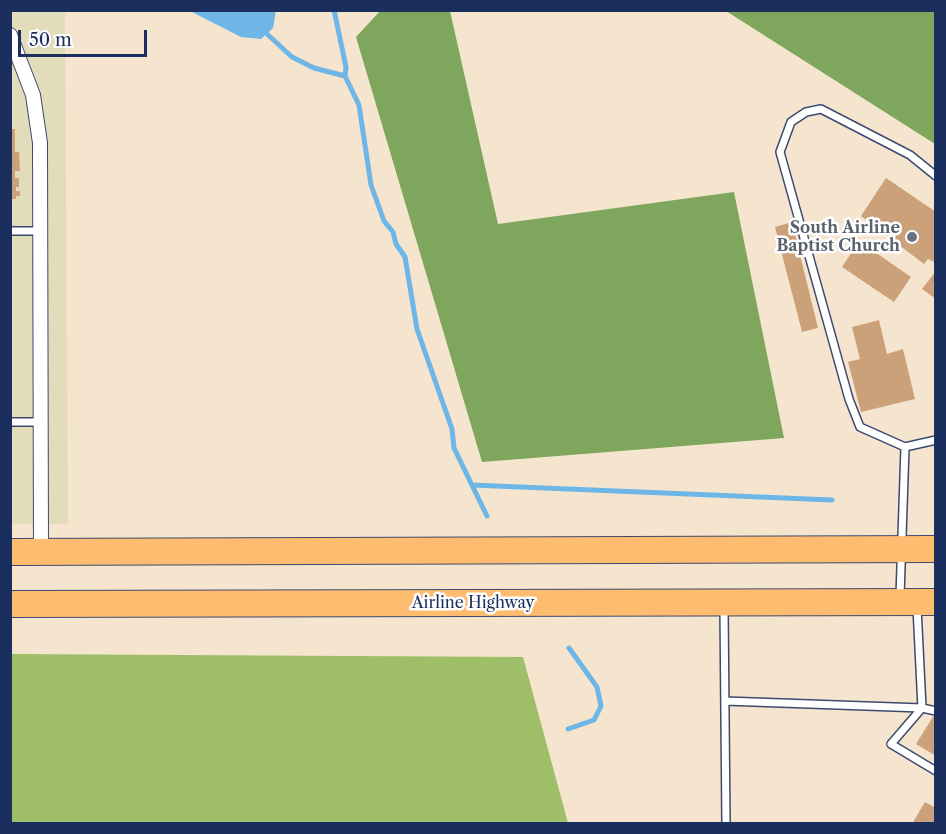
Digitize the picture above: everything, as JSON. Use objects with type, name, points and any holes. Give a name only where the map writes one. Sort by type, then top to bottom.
[{"type":"highway","points":[[10,552],[936,549]]},
{"type":"highway","name":"Airline Highway","points":[[10,604],[917,602]]},
{"type":"street","points":[[10,34],[24,65],[37,111],[40,143],[41,552]]},
{"type":"lane","points":[[936,176],[910,155],[821,109],[806,112],[791,122],[780,152],[849,399],[860,427],[904,447],[936,440]]},
{"type":"lane","points":[[10,231],[40,231]]},
{"type":"lane","points":[[10,422],[40,422]]},
{"type":"lane","points":[[904,447],[903,550],[917,602],[922,708],[891,744],[936,771]]},
{"type":"lane","points":[[724,602],[726,824]]},
{"type":"lane","points":[[725,701],[922,708],[936,711]]},
{"type":"shaded area","points":[[10,11],[65,11],[68,524],[11,524]]},
{"type":"green space","points":[[381,10],[450,11],[498,224],[734,192],[784,438],[482,462],[356,37]]},
{"type":"green space","points":[[726,11],[935,11],[935,144]]},
{"type":"green space","points":[[11,654],[523,657],[568,823],[11,823]]},
{"type":"water","points":[[276,10],[273,28],[261,39],[241,37],[190,11]]},
{"type":"building","points":[[10,129],[15,129],[15,152],[19,152],[20,171],[15,171],[15,178],[19,178],[19,187],[16,187],[16,191],[20,191],[20,196],[16,196],[16,199],[10,199]]},
{"type":"building","name":"South Airline Baptist Church","points":[[886,178],[936,212],[936,263],[928,259],[924,264],[861,216]]},
{"type":"building","points":[[792,222],[818,328],[802,332],[775,227]]},
{"type":"building","points":[[859,241],[911,277],[894,302],[842,267]]},
{"type":"building","name":"South Airline Baptist Church","points":[[936,271],[936,299],[922,289]]},
{"type":"building","points":[[879,320],[887,354],[903,349],[915,399],[861,412],[848,362],[860,359],[852,327]]},
{"type":"building","points":[[936,712],[936,756],[916,744]]},
{"type":"building","points":[[925,802],[936,808],[936,824],[912,824]]},
{"type":"waterway","points":[[334,10],[346,67],[345,76],[359,105],[371,185],[384,221],[393,232],[396,244],[405,257],[417,329],[452,429],[454,448],[487,516]]},
{"type":"waterway","points":[[267,34],[292,57],[314,68],[345,76]]},
{"type":"waterway","points":[[472,485],[832,500]]},
{"type":"waterway","points":[[568,729],[594,720],[601,706],[597,687],[569,648]]},
{"type":"place","name":"South Airline Baptist Church","points":[[912,237]]}]
